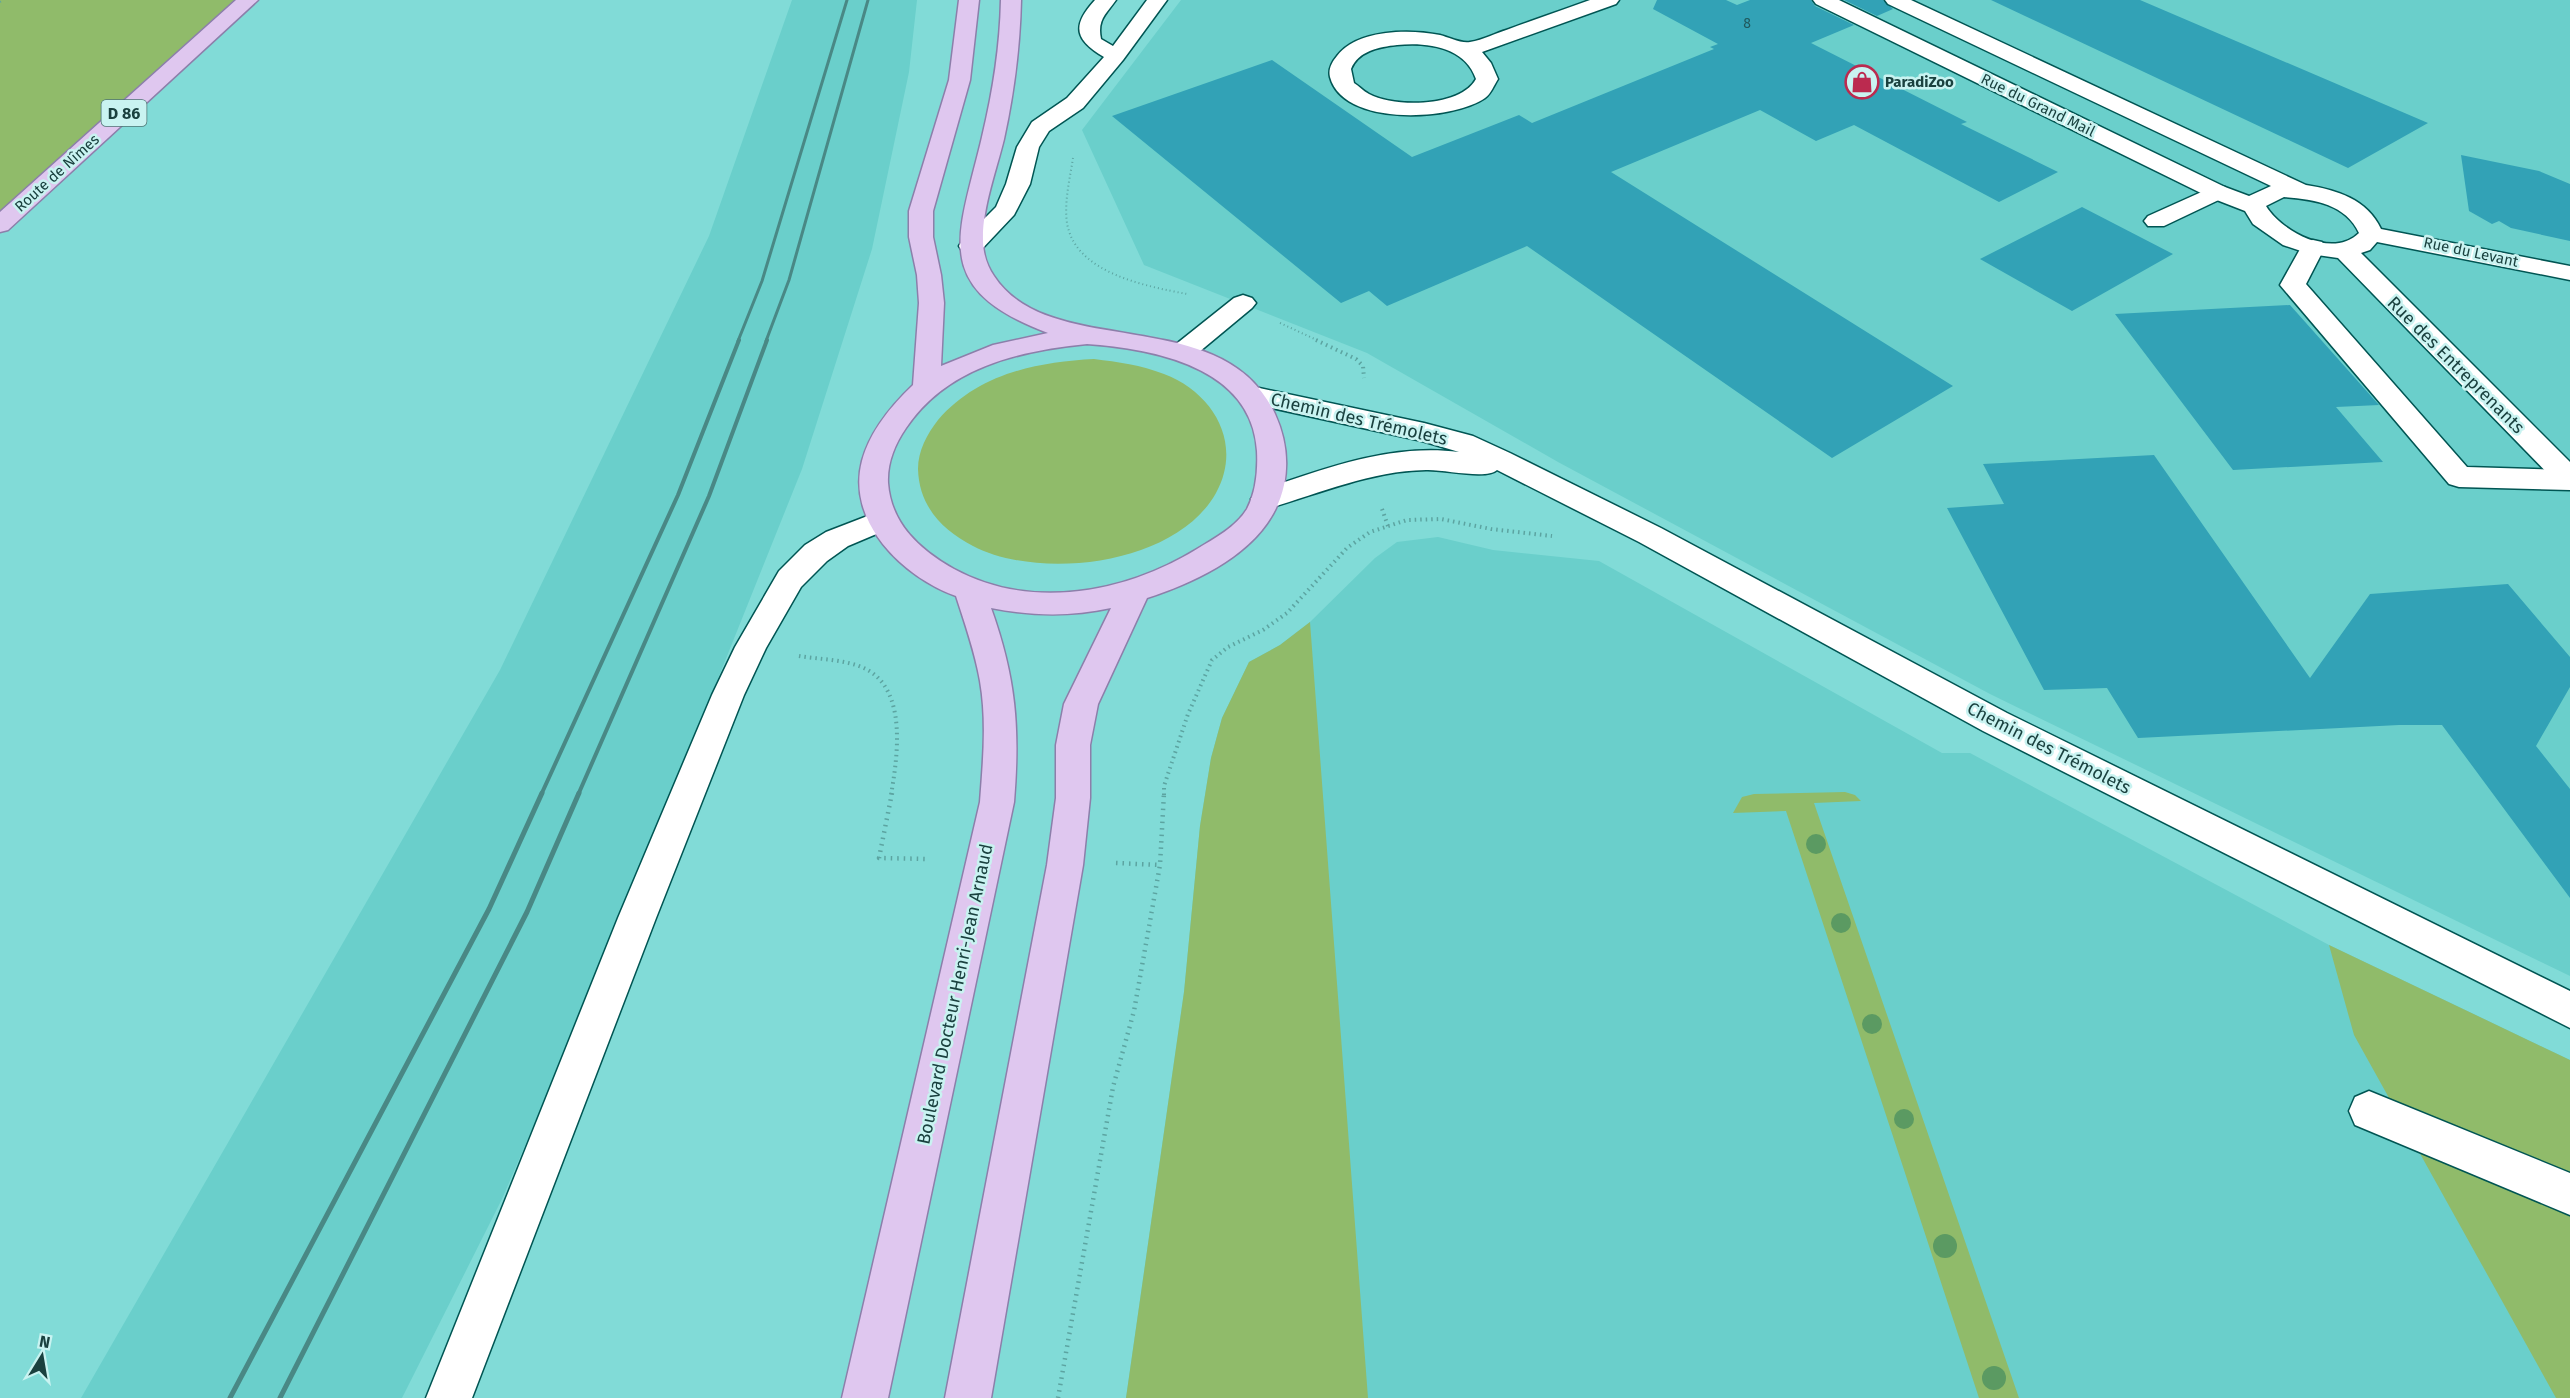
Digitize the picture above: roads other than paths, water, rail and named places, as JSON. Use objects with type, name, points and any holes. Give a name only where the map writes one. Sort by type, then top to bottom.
[{"type":"main road","name":"Route de Nîmes","points":[[0,225],[248,0]]},
{"type":"main road","points":[[926,388],[930,286],[918,231],[921,211],[959,84],[969,30],[969,0]]},
{"type":"main road","points":[[1011,0],[1011,32],[1005,82],[972,222],[971,246],[978,270],[992,291],[1042,323],[1087,336]]},
{"type":"main road","points":[[1087,336],[1121,337],[1184,351],[1221,370],[1250,395],[1266,421],[1274,449],[1266,499],[1254,520],[1231,542],[1192,569],[1134,593],[1054,603],[1010,599],[969,589],[928,570],[897,543],[879,512],[873,480],[880,446],[897,416],[926,388],[960,366],[999,350],[1043,339],[1087,336]]},
{"type":"main road","name":"Boulevard Docteur Henri-Jean Arnaud","points":[[865,1398],[997,802],[1002,741],[994,665],[969,589]]},
{"type":"main road","points":[[968,1398],[1063,876],[1073,798],[1073,745],[1081,704],[1134,593]]},
{"type":"street","points":[[1106,0],[1090,18],[1088,28],[1092,42],[1116,56]]},
{"type":"street","points":[[971,246],[1006,210],[1018,184],[1033,136],[1040,127],[1065,111],[1116,56],[1157,0]]},
{"type":"street","points":[[1465,51],[1476,57],[1484,66],[1487,76],[1484,87],[1475,96],[1442,108],[1421,111],[1379,105],[1355,94],[1341,80],[1340,70],[1344,60],[1368,44],[1386,40],[1426,39],[1445,42],[1465,51],[1609,0]]},
{"type":"street","name":"Rue du Grand Mail","points":[[1823,0],[2217,192],[2254,206]]},
{"type":"street","name":"Rue du Grand Mail","points":[[1895,0],[2300,191]]},
{"type":"street","points":[[2300,191],[2321,195],[2358,212],[2369,223],[2372,234],[2368,241],[2358,247],[2344,250],[2313,247],[2270,230],[2258,218],[2254,206],[2259,198],[2268,193],[2300,191]]},
{"type":"street","points":[[2156,221],[2217,192]]},
{"type":"street","name":"Rue du Levant","points":[[2372,234],[2570,273]]},
{"type":"street","points":[[2313,247],[2293,285],[2459,477],[2570,480]]},
{"type":"street","name":"Rue des Entreprenants","points":[[2344,250],[2570,480]]},
{"type":"street","points":[[1184,351],[1240,305]]},
{"type":"street","name":"Chemin des Trémolets","points":[[1250,395],[1358,416],[1463,443],[1660,541],[1995,722],[2570,1010]]},
{"type":"street","name":"Chemin des Trémolets","points":[[1266,499],[1366,468],[1402,460],[1467,462],[1533,477]]},
{"type":"street","points":[[449,1398],[637,918],[728,694],[751,647],[790,579],[816,553],[837,539],[883,520]]},
{"type":"street","points":[[2369,1111],[2570,1194]]},
{"type":"railway","points":[[738,341],[762,281],[847,0]]},
{"type":"railway","points":[[766,341],[789,280],[868,0]]},
{"type":"railway","points":[[541,795],[678,495],[739,340]]},
{"type":"railway","points":[[578,795],[709,496],[767,340]]},
{"type":"railway","points":[[230,1398],[489,909],[542,793]]},
{"type":"railway","points":[[280,1398],[527,912],[579,793]]},
{"type":"place","name":"ParadiZoo","points":[[1862,82]]}]
